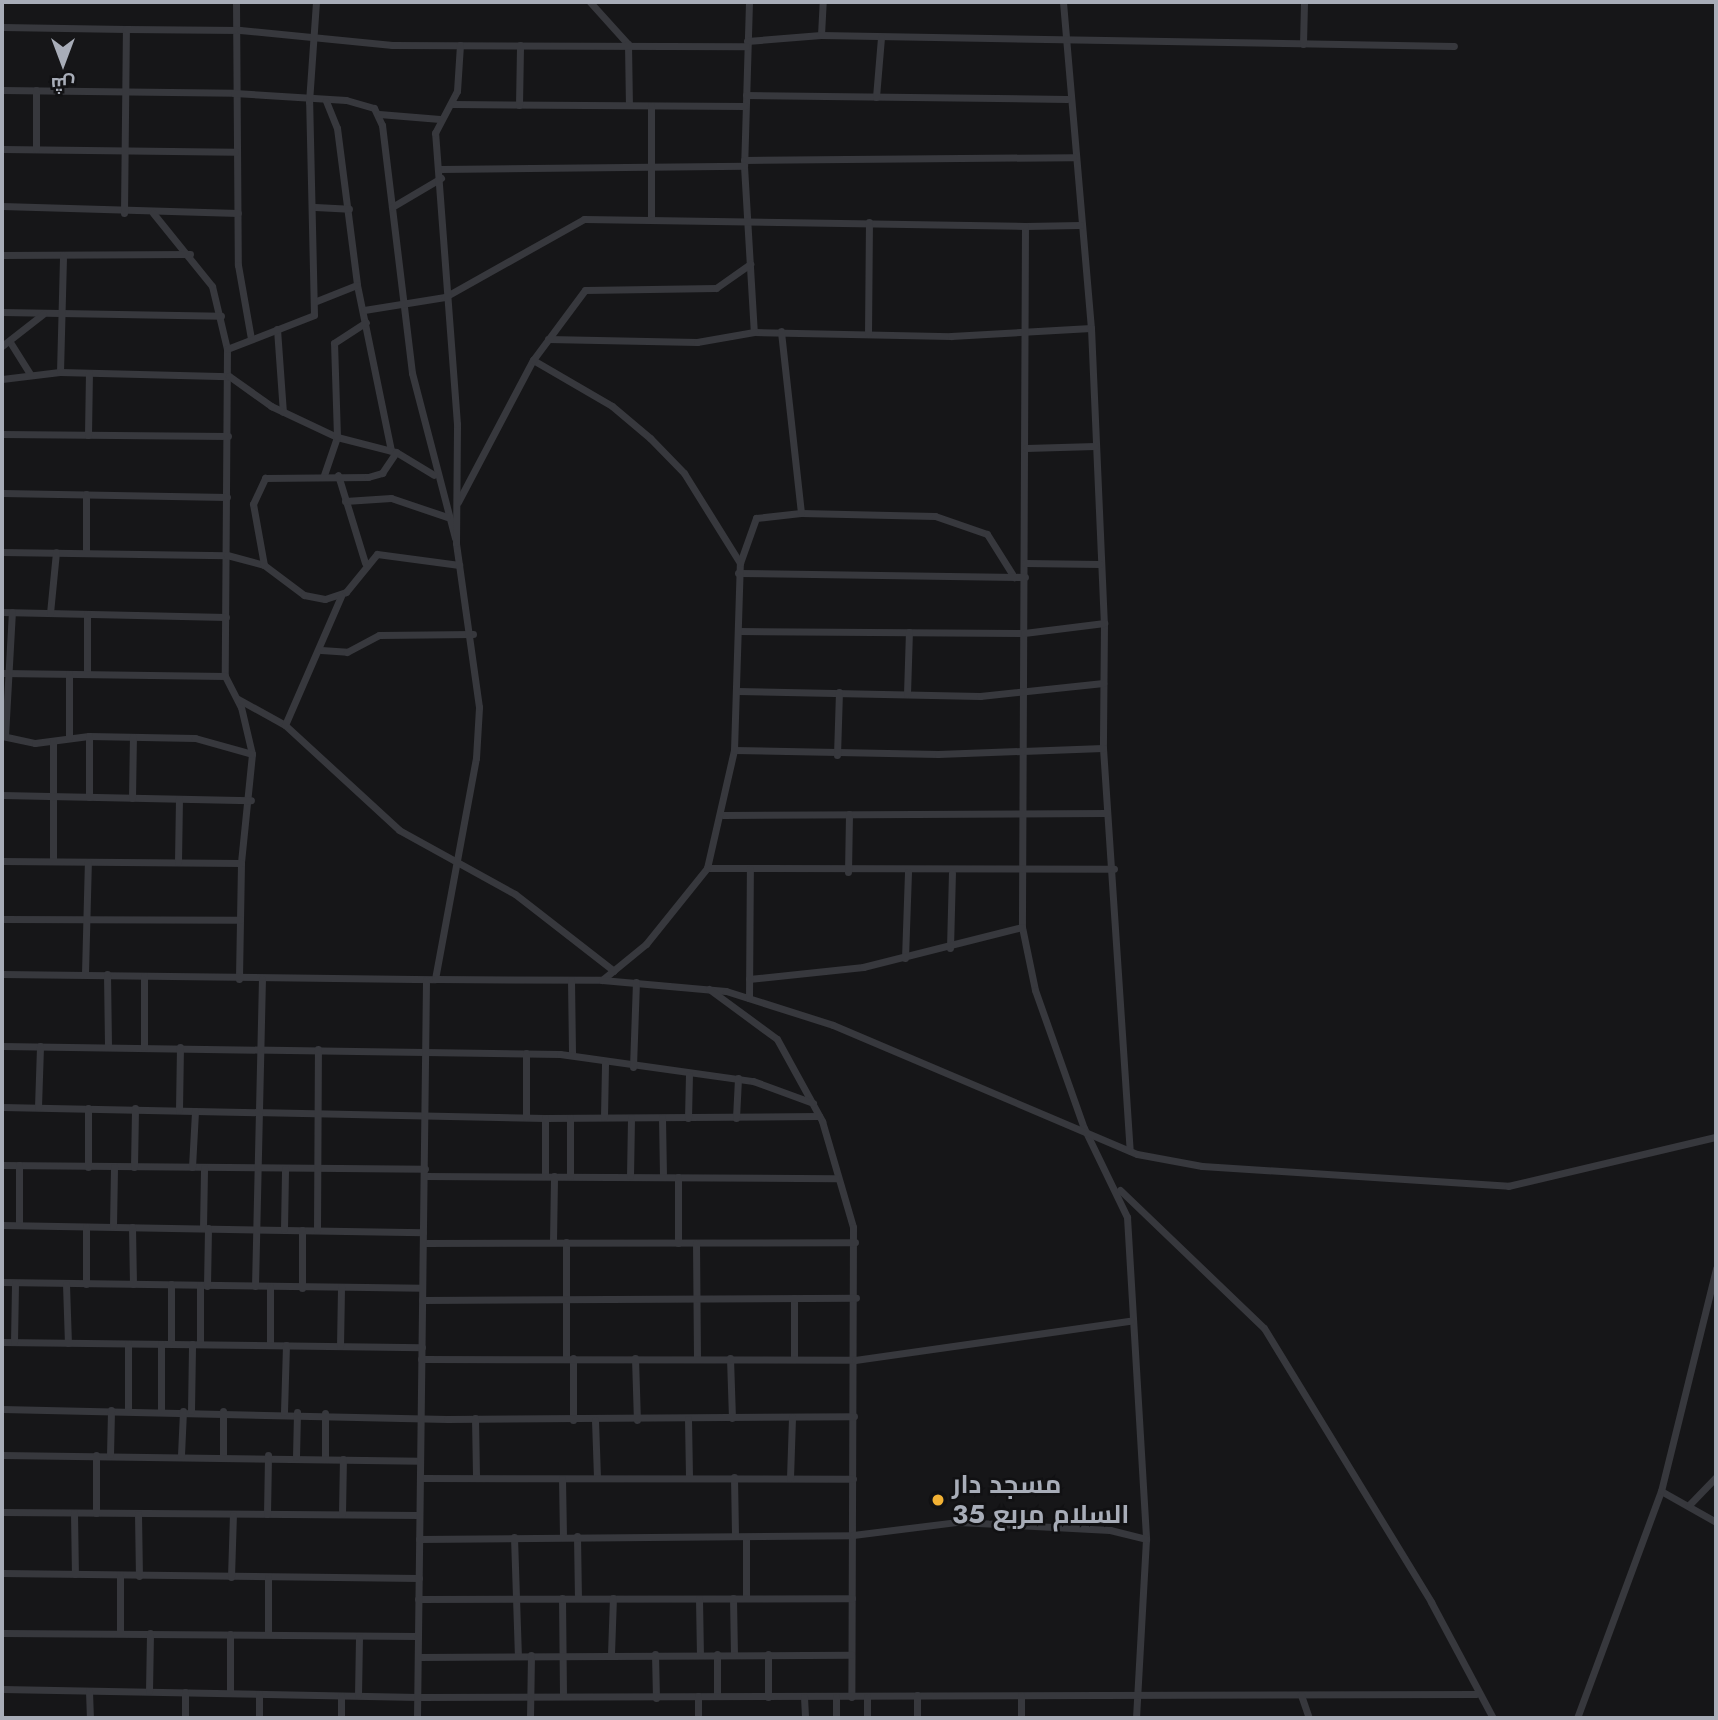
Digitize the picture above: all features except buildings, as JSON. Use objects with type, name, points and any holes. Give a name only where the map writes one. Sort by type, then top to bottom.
[{"type":"street","points":[[236,2],[240,30],[234,93],[238,265],[251,338]]},
{"type":"street","points":[[226,349],[277,329],[310,322],[314,302],[315,207],[309,102],[316,38],[316,2]]},
{"type":"street","points":[[593,2],[628,44],[629,105]]},
{"type":"street","points":[[749,2],[744,163],[754,332]]},
{"type":"street","points":[[821,35],[823,2]]},
{"type":"street","points":[[1063,2],[1067,99],[1091,328],[1104,623],[1103,748],[1114,869],[1130,1150]]},
{"type":"street","points":[[1303,44],[1304,2]]},
{"type":"street","points":[[2,27],[240,30],[316,38],[460,45],[747,43],[821,35],[1454,46]]},
{"type":"street","points":[[124,213],[126,29]]},
{"type":"street","points":[[876,97],[881,37]]},
{"type":"street","points":[[435,979],[477,745],[473,634],[456,543],[457,505],[440,174],[435,133],[440,118],[453,104],[460,45]]},
{"type":"street","points":[[519,105],[520,45]]},
{"type":"street","points":[[2,90],[234,93],[309,102],[365,102],[379,114],[440,118]]},
{"type":"street","points":[[36,90],[36,149]]},
{"type":"street","points":[[746,95],[1067,99]]},
{"type":"street","points":[[264,565],[256,489],[279,473],[382,473],[393,452],[358,285],[337,128],[326,101]]},
{"type":"street","points":[[453,104],[745,106]]},
{"type":"street","points":[[651,220],[652,106]]},
{"type":"street","points":[[379,114],[402,309],[434,475],[456,543]]},
{"type":"street","points":[[2,149],[235,152]]},
{"type":"street","points":[[392,207],[440,174],[651,165],[1073,157]]},
{"type":"street","points":[[2,206],[124,213],[238,213]]},
{"type":"street","points":[[315,207],[349,209]]},
{"type":"street","points":[[153,213],[190,254],[212,286],[221,316],[226,349],[229,376],[225,676],[237,699],[252,754],[251,800],[241,863],[239,979]]},
{"type":"street","points":[[364,310],[402,309],[445,297],[504,269],[568,224],[651,220],[746,220],[1080,225]]},
{"type":"street","points":[[868,334],[869,222]]},
{"type":"street","points":[[1025,226],[1028,332],[1022,928],[1035,990],[1084,1128],[1114,1185],[1127,1217],[1130,1321],[1146,1539],[1136,1718]]},
{"type":"street","points":[[2,255],[190,254]]},
{"type":"street","points":[[60,372],[63,255]]},
{"type":"street","points":[[457,505],[533,360],[585,290],[716,288],[750,264]]},
{"type":"street","points":[[314,302],[358,285]]},
{"type":"street","points":[[2,312],[221,316]]},
{"type":"street","points":[[2,346],[43,314]]},
{"type":"street","points":[[324,475],[337,437],[334,343],[366,322]]},
{"type":"street","points":[[548,339],[697,342],[754,332],[781,331],[868,334],[1028,332],[1091,328]]},
{"type":"street","points":[[277,329],[284,412]]},
{"type":"street","points":[[781,331],[801,513]]},
{"type":"street","points":[[10,342],[30,374]]},
{"type":"street","points":[[533,360],[612,406],[650,438],[684,473],[740,563]]},
{"type":"street","points":[[2,379],[60,372],[229,376],[284,412],[337,437],[393,452],[434,475]]},
{"type":"street","points":[[88,435],[89,373]]},
{"type":"street","points":[[2,434],[228,436]]},
{"type":"street","points":[[1026,448],[1095,446]]},
{"type":"street","points":[[338,475],[365,563]]},
{"type":"street","points":[[2,493],[228,497]]},
{"type":"street","points":[[86,494],[86,553]]},
{"type":"street","points":[[345,501],[391,498],[447,517]]},
{"type":"street","points":[[602,980],[646,944],[707,868],[723,815],[734,750],[738,573],[756,518],[801,513],[935,516],[987,534],[1014,577]]},
{"type":"street","points":[[2,552],[226,555],[264,565],[304,595],[341,596]]},
{"type":"street","points":[[50,613],[56,552]]},
{"type":"street","points":[[285,725],[321,650],[341,596],[365,563],[384,552],[459,565]]},
{"type":"street","points":[[1025,563],[1100,564]]},
{"type":"street","points":[[738,573],[1025,577]]},
{"type":"street","points":[[2,612],[226,617]]},
{"type":"street","points":[[12,612],[12,673],[3,736],[53,741],[89,736],[209,740],[252,754]]},
{"type":"street","points":[[87,614],[87,674]]},
{"type":"street","points":[[737,631],[1024,633],[1104,623]]},
{"type":"street","points":[[907,694],[909,632]]},
{"type":"street","points":[[321,650],[347,652],[379,635],[473,634]]},
{"type":"street","points":[[2,673],[225,676]]},
{"type":"street","points":[[69,674],[69,737]]},
{"type":"street","points":[[737,691],[980,696],[1025,689],[1103,683]]},
{"type":"street","points":[[837,755],[839,692]]},
{"type":"street","points":[[237,699],[285,725],[399,830],[515,894],[614,971]]},
{"type":"street","points":[[89,736],[89,797]]},
{"type":"street","points":[[132,798],[133,737]]},
{"type":"street","points":[[53,741],[53,861]]},
{"type":"street","points":[[734,750],[837,755],[1103,748]]},
{"type":"street","points":[[2,795],[251,800]]},
{"type":"street","points":[[178,862],[179,799]]},
{"type":"street","points":[[723,815],[1107,813]]},
{"type":"street","points":[[848,872],[849,814]]},
{"type":"street","points":[[2,861],[241,863]]},
{"type":"street","points":[[85,973],[88,862]]},
{"type":"street","points":[[707,868],[952,873],[1114,869]]},
{"type":"street","points":[[749,998],[750,869]]},
{"type":"street","points":[[905,958],[908,872]]},
{"type":"street","points":[[950,948],[952,873]]},
{"type":"street","points":[[2,919],[240,920]]},
{"type":"street","points":[[749,979],[905,958],[1022,928]]},
{"type":"street","points":[[2,974],[85,973],[239,979],[602,980],[706,986],[833,1025],[1084,1128],[1130,1150],[1265,1175],[1508,1186],[1716,1138]]},
{"type":"street","points":[[107,974],[108,1046]]},
{"type":"street","points":[[144,976],[144,1047]]},
{"type":"street","points":[[255,1286],[254,1229],[262,979]]},
{"type":"street","points":[[417,1718],[426,980]]},
{"type":"street","points":[[571,980],[572,1055]]},
{"type":"street","points":[[633,1068],[636,982]]},
{"type":"street","points":[[706,986],[777,1039],[819,1116],[855,1241],[851,1698]]},
{"type":"street","points":[[37,1107],[40,1045]]},
{"type":"street","points":[[2,1046],[425,1048],[572,1055],[633,1068],[738,1078],[813,1103]]},
{"type":"street","points":[[179,1110],[180,1047]]},
{"type":"street","points":[[317,1230],[318,1049]]},
{"type":"street","points":[[526,1053],[526,1117]]},
{"type":"street","points":[[604,1117],[605,1063]]},
{"type":"street","points":[[688,1118],[689,1075]]},
{"type":"street","points":[[736,1118],[738,1078]]},
{"type":"street","points":[[2,1107],[545,1118],[819,1116]]},
{"type":"street","points":[[88,1108],[88,1167]]},
{"type":"street","points":[[134,1167],[135,1108]]},
{"type":"street","points":[[192,1167],[195,1111]]},
{"type":"street","points":[[545,1118],[545,1176]]},
{"type":"street","points":[[570,1118],[570,1176]]},
{"type":"street","points":[[630,1176],[631,1118]]},
{"type":"street","points":[[662,1118],[663,1176]]},
{"type":"street","points":[[2,1165],[318,1168],[545,1176],[836,1178]]},
{"type":"street","points":[[19,1165],[19,1225]]},
{"type":"street","points":[[113,1226],[114,1167]]},
{"type":"street","points":[[181,1455],[203,1286],[204,1168]]},
{"type":"street","points":[[284,1229],[285,1168]]},
{"type":"street","points":[[553,1242],[554,1176]]},
{"type":"street","points":[[678,1177],[678,1243]]},
{"type":"street","points":[[1114,1185],[1264,1328],[1444,1624],[1476,1694],[1493,1718]]},
{"type":"street","points":[[2,1225],[423,1231]]},
{"type":"street","points":[[86,1227],[86,1284]]},
{"type":"street","points":[[132,1227],[133,1284]]},
{"type":"street","points":[[302,1288],[303,1230]]},
{"type":"street","points":[[422,1242],[855,1241]]},
{"type":"street","points":[[566,1242],[566,1299],[573,1420]]},
{"type":"street","points":[[696,1243],[697,1358]]},
{"type":"street","points":[[1577,1718],[1661,1491],[1716,1268]]},
{"type":"street","points":[[2,1282],[422,1288]]},
{"type":"street","points":[[15,1283],[15,1342]]},
{"type":"street","points":[[66,1284],[68,1343]]},
{"type":"street","points":[[171,1284],[171,1345]]},
{"type":"street","points":[[270,1287],[270,1344]]},
{"type":"street","points":[[340,1346],[341,1287]]},
{"type":"street","points":[[794,1298],[794,1359]]},
{"type":"street","points":[[422,1300],[856,1298]]},
{"type":"street","points":[[421,1359],[855,1360],[1130,1321]]},
{"type":"street","points":[[2,1342],[422,1347]]},
{"type":"street","points":[[128,1344],[128,1410]]},
{"type":"street","points":[[161,1344],[161,1410]]},
{"type":"street","points":[[284,1412],[286,1345]]},
{"type":"street","points":[[635,1358],[637,1420]]},
{"type":"street","points":[[730,1358],[732,1418]]},
{"type":"street","points":[[2,1409],[421,1414],[573,1420],[854,1416]]},
{"type":"street","points":[[110,1455],[111,1410]]},
{"type":"street","points":[[222,1411],[222,1455]]},
{"type":"street","points":[[296,1457],[297,1412]]},
{"type":"street","points":[[325,1413],[325,1458]]},
{"type":"street","points":[[790,1478],[792,1417]]},
{"type":"street","points":[[475,1418],[476,1478]]},
{"type":"street","points":[[688,1419],[689,1478]]},
{"type":"street","points":[[595,1420],[597,1478]]},
{"type":"street","points":[[2,1455],[268,1455],[420,1461]]},
{"type":"street","points":[[96,1455],[96,1513]]},
{"type":"street","points":[[267,1514],[268,1455]]},
{"type":"street","points":[[342,1514],[343,1459]]},
{"type":"street","points":[[734,1477],[735,1536]]},
{"type":"street","points":[[1689,1505],[1716,1477]]},
{"type":"street","points":[[420,1478],[853,1479]]},
{"type":"street","points":[[562,1479],[563,1536]]},
{"type":"street","points":[[1661,1491],[1716,1522]]},
{"type":"street","points":[[2,1512],[419,1515]]},
{"type":"street","points":[[74,1513],[75,1574]]},
{"type":"street","points":[[138,1514],[139,1576]]},
{"type":"street","points":[[231,1577],[233,1515]]},
{"type":"street","points":[[419,1539],[853,1535],[958,1522],[1110,1530],[1146,1539]]},
{"type":"street","points":[[577,1536],[578,1598]]},
{"type":"street","points":[[514,1537],[518,1655]]},
{"type":"street","points":[[746,1537],[746,1598]]},
{"type":"street","points":[[2,1573],[419,1578]]},
{"type":"street","points":[[120,1576],[120,1632]]},
{"type":"street","points":[[268,1578],[268,1634]]},
{"type":"street","points":[[562,1598],[563,1696]]},
{"type":"street","points":[[611,1654],[613,1598]]},
{"type":"street","points":[[733,1598],[734,1654]]},
{"type":"street","points":[[418,1599],[852,1598]]},
{"type":"street","points":[[699,1599],[700,1654]]},
{"type":"street","points":[[2,1633],[418,1636]]},
{"type":"street","points":[[149,1691],[150,1633]]},
{"type":"street","points":[[230,1634],[230,1693]]},
{"type":"street","points":[[358,1695],[359,1637]]},
{"type":"street","points":[[418,1657],[563,1654],[851,1655]]},
{"type":"street","points":[[655,1654],[656,1698]]},
{"type":"street","points":[[716,1654],[717,1696]]},
{"type":"street","points":[[768,1654],[768,1697]]},
{"type":"street","points":[[530,1718],[531,1655]]},
{"type":"street","points":[[2,1689],[418,1698],[1476,1694]]},
{"type":"street","points":[[89,1691],[90,1718]]},
{"type":"street","points":[[185,1718],[186,1692]]},
{"type":"street","points":[[259,1694],[259,1718]]},
{"type":"street","points":[[917,1695],[917,1718]]},
{"type":"street","points":[[1301,1695],[1309,1718]]},
{"type":"street","points":[[341,1696],[341,1718]]},
{"type":"street","points":[[698,1696],[698,1718]]},
{"type":"street","points":[[1021,1696],[1021,1718]]},
{"type":"street","points":[[804,1697],[805,1718]]},
{"type":"street","points":[[836,1697],[836,1718]]},
{"type":"street","points":[[867,1697],[867,1718]]},
{"type":"place","name":"مسجد دار السلام مربع 35","points":[[938,1500]]}]
